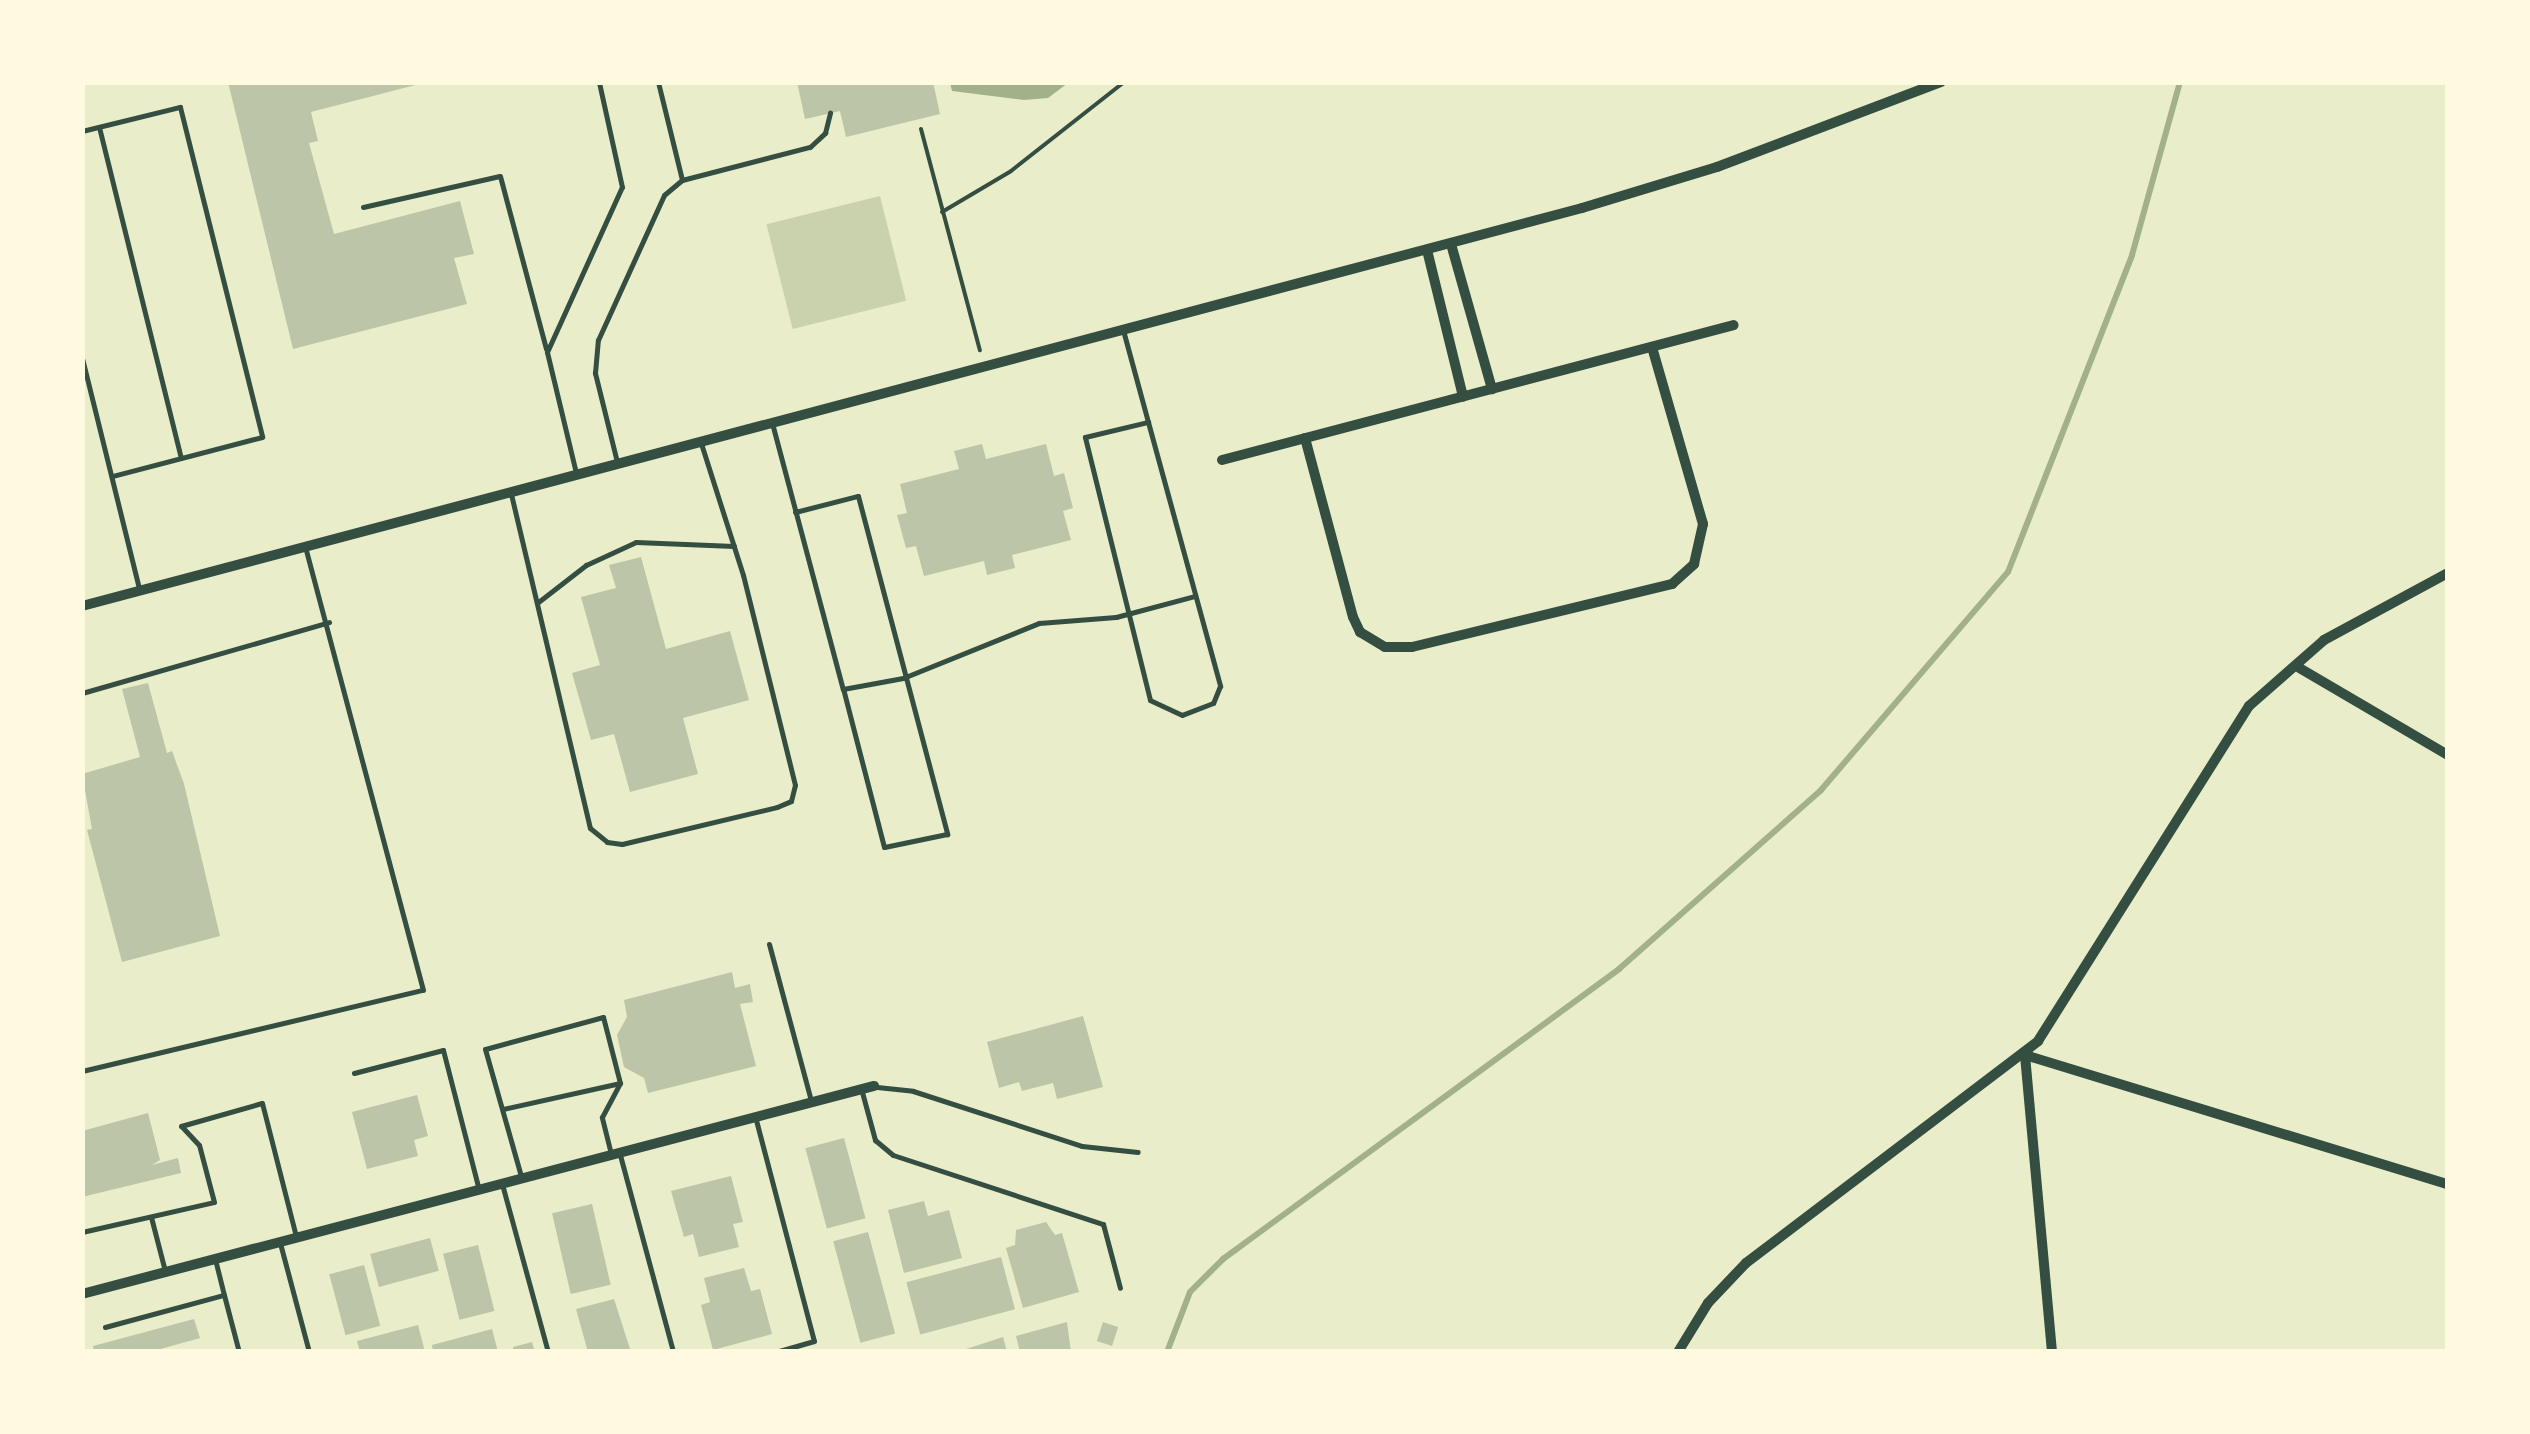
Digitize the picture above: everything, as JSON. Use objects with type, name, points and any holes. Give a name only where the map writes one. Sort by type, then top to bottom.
[{"type":"street","points":[[82,606],[1451,244],[1704,171],[1941,82]]},
{"type":"street","points":[[1451,244],[1492,389]]},
{"type":"street","points":[[1427,250],[1463,397]]},
{"type":"street","points":[[1222,460],[1734,325]]},
{"type":"street","points":[[1305,438],[1353,617],[1370,641],[1412,647],[1672,584],[1694,564],[1703,524],[1652,347]]},
{"type":"street","points":[[1678,1352],[1688,1332],[1746,1263],[2024,1055],[2248,706],[2324,640],[2448,573]]},
{"type":"street","points":[[2296,666],[2448,756]]},
{"type":"street","points":[[2024,1055],[2448,1184]]},
{"type":"street","points":[[2024,1055],[2052,1352]]},
{"type":"street","points":[[82,1294],[874,1086]]},
{"type":"street","points":[[1688,1332],[1691,1352]]},
{"type":"lane","points":[[547,352],[622,187],[599,82]]},
{"type":"lane","points":[[658,82],[682,180]]},
{"type":"lane","points":[[82,131],[180,107],[262,437],[112,476]]},
{"type":"lane","points":[[618,464],[595,372],[598,340],[664,195],[682,180],[810,147],[824,133],[830,113]]},
{"type":"lane","points":[[99,127],[180,458]]},
{"type":"lane","points":[[363,208],[500,176],[577,476]]},
{"type":"lane","points":[[1123,330],[1220,686],[1213,703],[1199,712],[1163,710],[1150,700],[1085,437],[1148,422]]},
{"type":"lane","points":[[82,358],[140,591]]},
{"type":"lane","points":[[772,424],[795,512],[843,689],[884,847],[948,834],[903,678],[858,496],[795,512]]},
{"type":"lane","points":[[511,494],[590,828],[598,836],[622,844],[777,807],[791,801],[795,786],[734,546],[702,443]]},
{"type":"lane","points":[[537,603],[586,566],[636,542],[734,546]]},
{"type":"lane","points":[[82,1071],[423,990],[329,622],[305,548]]},
{"type":"lane","points":[[843,689],[903,678],[1008,631],[1129,614],[1195,596]]},
{"type":"lane","points":[[82,693],[329,622]]},
{"type":"lane","points":[[770,944],[812,1102]]},
{"type":"lane","points":[[522,1179],[485,1049],[603,1017],[620,1083],[602,1117],[673,1352]]},
{"type":"lane","points":[[354,1072],[443,1050],[479,1190]]},
{"type":"lane","points":[[503,1109],[620,1083]]},
{"type":"lane","points":[[874,1086],[913,1091],[1082,1146],[1138,1152]]},
{"type":"lane","points":[[861,1089],[875,1140],[893,1154],[1103,1224],[1120,1288]]},
{"type":"lane","points":[[82,1232],[214,1202],[199,1145],[181,1126],[262,1103],[296,1236]]},
{"type":"lane","points":[[755,1117],[814,1342],[776,1352]]},
{"type":"lane","points":[[502,1184],[548,1352]]},
{"type":"lane","points":[[151,1216],[165,1271]]},
{"type":"lane","points":[[279,1241],[309,1352]]},
{"type":"lane","points":[[215,1258],[239,1352]]},
{"type":"lane","points":[[105,1327],[224,1295]]},
{"type":"path","points":[[942,212],[1011,171],[1124,82]]},
{"type":"path","points":[[921,129],[985,369]]},
{"type":"shaded area","points":[[950,82],[1068,83],[1048,98],[1024,100],[952,91]]},
{"type":"shaded area","points":[[880,196],[906,301],[793,329],[766,224]]},
{"type":"building","points":[[228,82],[427,82],[311,112],[318,141],[309,143],[334,234],[460,201],[474,254],[454,258],[467,304],[293,349]]},
{"type":"building","points":[[797,82],[933,82],[940,114],[846,137],[840,111],[805,119]]},
{"type":"building","points":[[982,444],[986,459],[1046,444],[1054,476],[1064,473],[1073,508],[1063,511],[1071,540],[1012,555],[1015,568],[987,575],[984,561],[924,576],[916,546],[906,548],[897,515],[907,513],[900,484],[959,469],[954,451]]},
{"type":"building","points":[[641,557],[666,649],[730,631],[749,700],[683,718],[698,774],[630,792],[614,734],[591,740],[572,673],[600,665],[581,597],[616,588],[609,565]]},
{"type":"building","points":[[148,683],[167,753],[172,751],[184,784],[220,936],[122,962],[87,830],[92,829],[82,774],[140,757],[122,689]]},
{"type":"building","points":[[732,972],[735,988],[750,984],[753,1002],[740,1004],[756,1066],[648,1093],[644,1078],[624,1067],[617,1035],[627,1017],[624,1000]]},
{"type":"building","points":[[1083,1016],[1103,1087],[1057,1099],[1053,1083],[1022,1091],[1019,1082],[999,1088],[987,1042]]},
{"type":"building","points":[[417,1095],[428,1136],[414,1140],[418,1156],[367,1169],[352,1112]]},
{"type":"building","points":[[148,1113],[160,1160],[152,1165],[178,1158],[181,1173],[82,1197],[82,1131]]},
{"type":"building","points":[[844,1138],[865,1218],[827,1229],[805,1148]]},
{"type":"building","points":[[731,1176],[743,1222],[733,1224],[739,1247],[699,1257],[693,1234],[684,1237],[671,1191]]},
{"type":"building","points":[[924,1201],[928,1216],[949,1210],[962,1258],[904,1273],[888,1210]]},
{"type":"building","points":[[592,1204],[611,1285],[571,1294],[552,1213]]},
{"type":"building","points":[[1046,1222],[1055,1235],[1062,1233],[1079,1292],[1023,1308],[1006,1248],[1015,1245],[1016,1230]]},
{"type":"building","points":[[868,1232],[895,1333],[860,1343],[833,1241]]},
{"type":"building","points":[[430,1238],[439,1271],[379,1287],[370,1254]]},
{"type":"building","points":[[478,1245],[494,1311],[460,1320],[443,1254]]},
{"type":"building","points":[[1001,1257],[1015,1309],[920,1335],[906,1282]]},
{"type":"building","points":[[364,1265],[380,1326],[346,1335],[329,1274]]},
{"type":"building","points":[[744,1268],[751,1291],[760,1289],[772,1334],[713,1350],[701,1305],[710,1302],[704,1278]]},
{"type":"building","points":[[614,1299],[631,1352],[588,1352],[576,1309]]},
{"type":"building","points":[[194,1319],[200,1338],[150,1352],[94,1352],[93,1346]]},
{"type":"building","points":[[1067,1322],[1071,1352],[1020,1352],[1016,1336]]},
{"type":"building","points":[[1103,1322],[1118,1327],[1112,1346],[1097,1341]]},
{"type":"building","points":[[418,1325],[425,1352],[360,1352],[357,1341]]},
{"type":"building","points":[[492,1329],[498,1352],[433,1352],[432,1345]]},
{"type":"building","points":[[1003,1337],[1007,1352],[960,1351]]},
{"type":"building","points":[[532,1342],[535,1352],[514,1352],[513,1347]]},
{"type":"waterway","points":[[1167,1352],[1190,1292],[1223,1259],[1619,969],[1821,790],[2008,572],[2132,255],[2180,82]]}]
